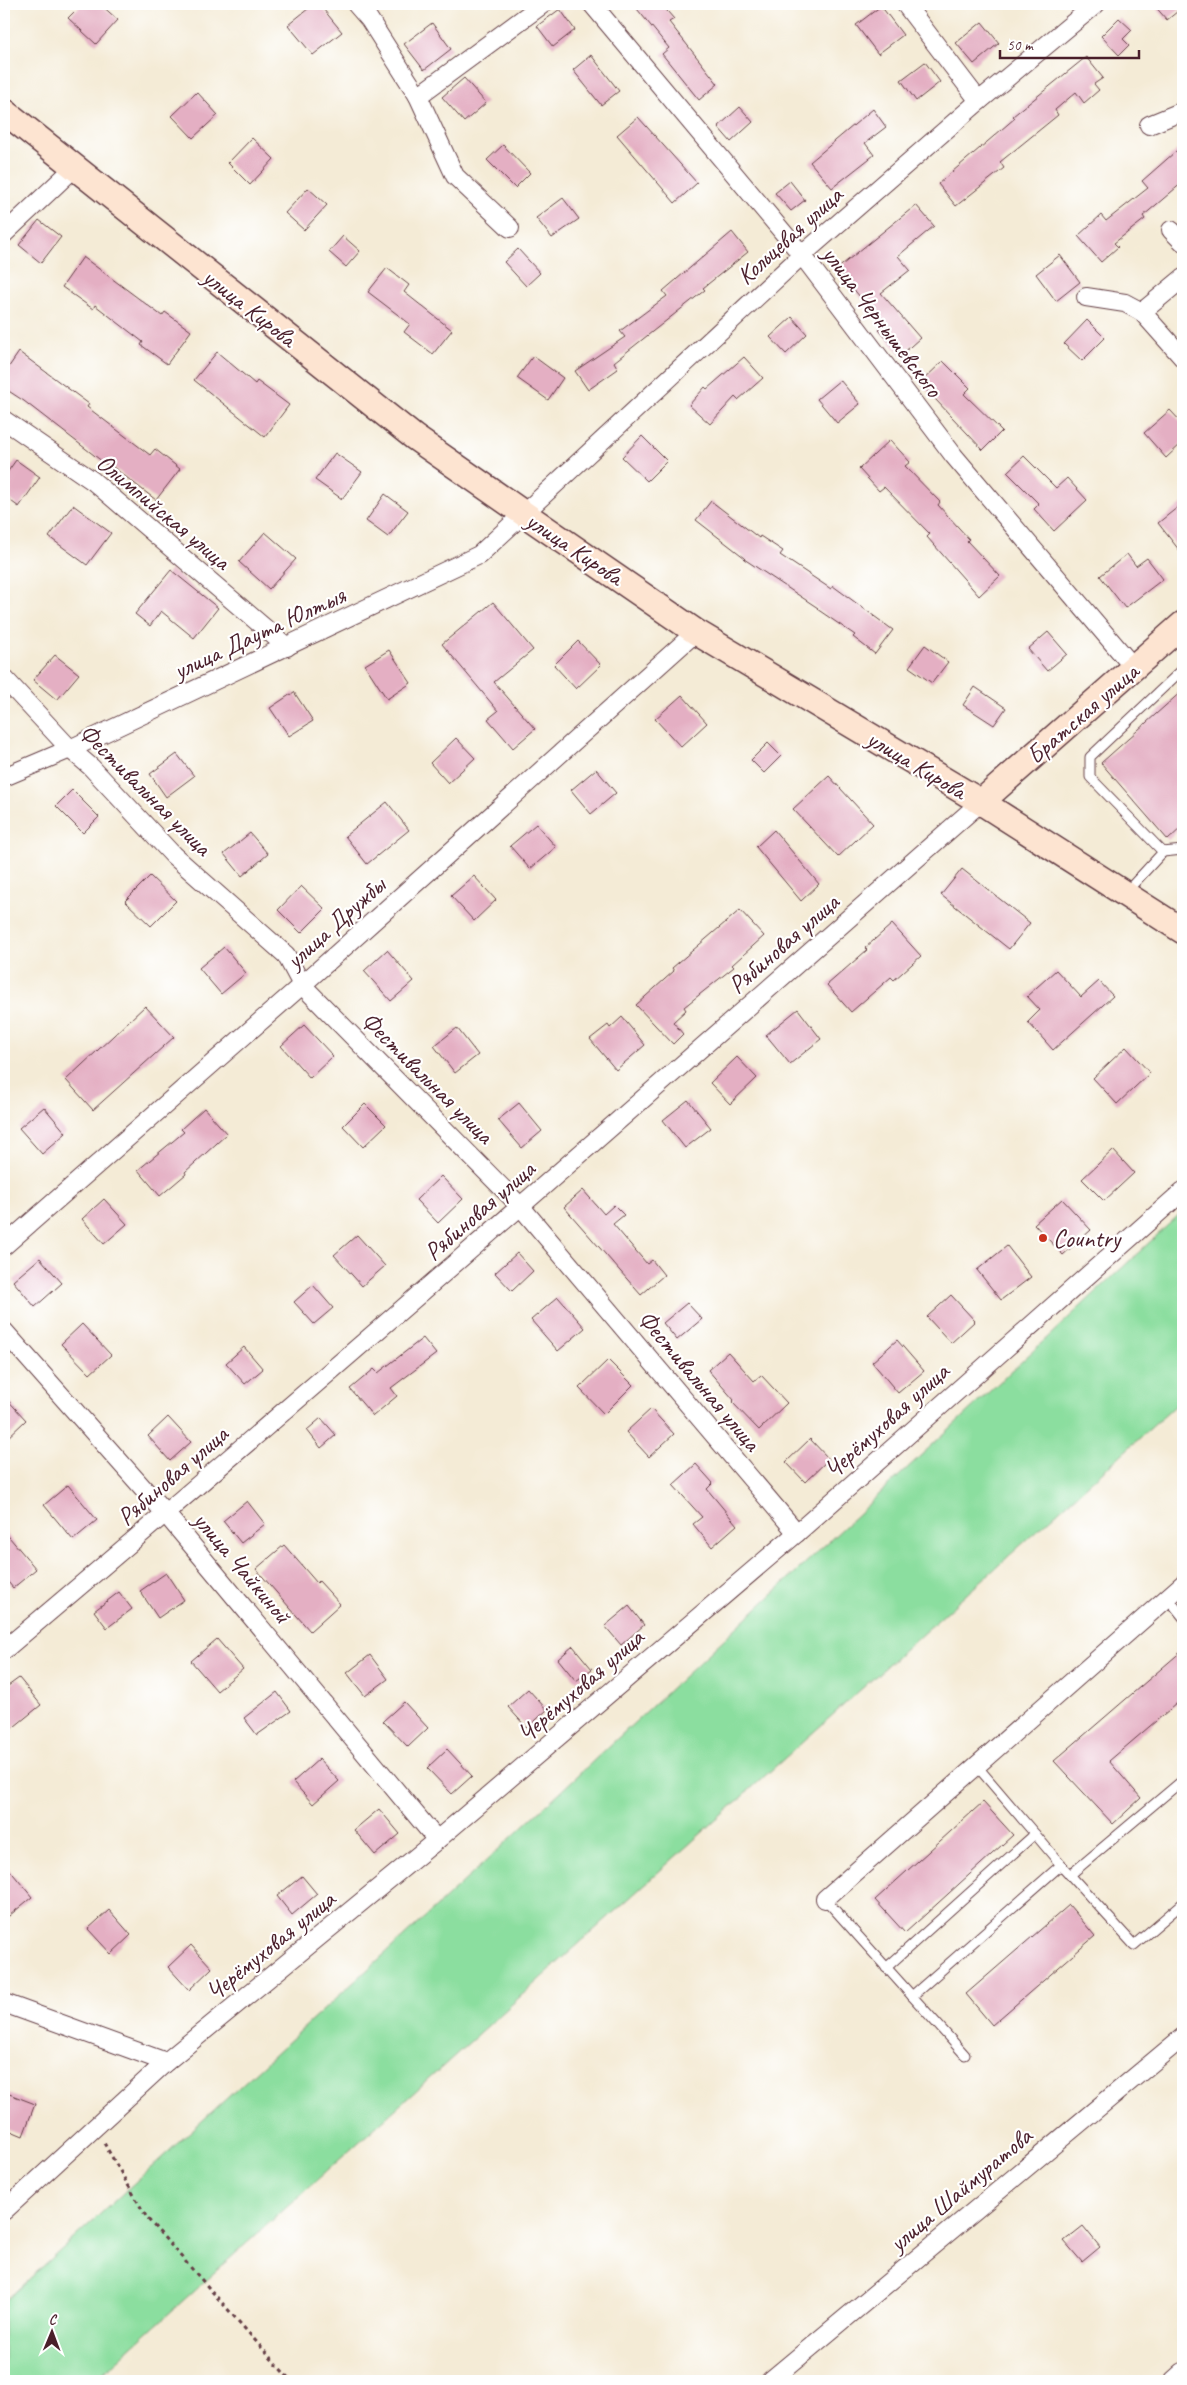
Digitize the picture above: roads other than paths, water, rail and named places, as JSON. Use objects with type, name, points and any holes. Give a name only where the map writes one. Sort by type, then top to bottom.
[{"type":"main road","name":"улица Кирова","points":[[4,111],[414,437],[523,513],[696,632],[981,802],[1183,931]]},
{"type":"main road","name":"Братская улица","points":[[981,802],[1134,668],[1181,630]]},
{"type":"street","points":[[356,4],[369,19],[418,96],[454,176],[510,228]]},
{"type":"street","points":[[418,96],[543,4]]},
{"type":"street","name":"улица Чернышевского","points":[[592,4],[802,255],[954,456],[1134,668]]},
{"type":"street","points":[[905,4],[979,101]]},
{"type":"street","name":"Кольцевая улица","points":[[523,513],[802,255],[979,101],[1096,4]]},
{"type":"street","points":[[1149,125],[1183,111]]},
{"type":"street","points":[[4,234],[74,168]]},
{"type":"street","points":[[1171,230],[1183,242]]},
{"type":"street","points":[[1142,312],[1183,278]]},
{"type":"street","points":[[1086,297],[1125,303],[1142,312],[1183,358]]},
{"type":"street","name":"Олимпийская улица","points":[[4,420],[93,481],[287,647]]},
{"type":"street","name":"улица Даута Юлтыя","points":[[4,777],[70,749],[479,555],[523,513]]},
{"type":"street","name":"улица Дружбы","points":[[4,1246],[302,985],[696,632]]},
{"type":"street","name":"Фестивальная улица","points":[[4,678],[70,749],[91,766],[173,855],[286,955],[302,985],[521,1207],[797,1533]]},
{"type":"street","name":"Рябиновая улица","points":[[4,1650],[166,1514],[521,1207],[981,802]]},
{"type":"street","name":"Черёмуховая улица","points":[[4,2211],[96,2129],[166,2062],[437,1840],[797,1533],[1183,1191]]},
{"type":"street","name":"улица Чайкиной","points":[[4,1331],[166,1514],[437,1840]]},
{"type":"street","points":[[826,1899],[1183,1584]]},
{"type":"street","points":[[4,2004],[166,2062]]},
{"type":"street","name":"улица Шаймуратова","points":[[770,2381],[1183,2037]]},
{"type":"street","points":[[1173,2381],[1183,2372]]},
{"type":"lane","points":[[1163,852],[1090,776],[1090,758],[1183,669]]},
{"type":"lane","points":[[1124,894],[1163,852],[1183,850]]},
{"type":"lane","points":[[1168,1598],[1183,1617]]},
{"type":"lane","points":[[976,1765],[1061,1865],[1134,1944],[1183,1903]]},
{"type":"lane","points":[[1070,1875],[1183,1780]]},
{"type":"lane","points":[[886,1968],[1035,1834]]},
{"type":"lane","points":[[912,1996],[1061,1865]]},
{"type":"lane","points":[[826,1899],[965,2055]]},
{"type":"place","name":"Country","points":[[1043,1238]]}]
